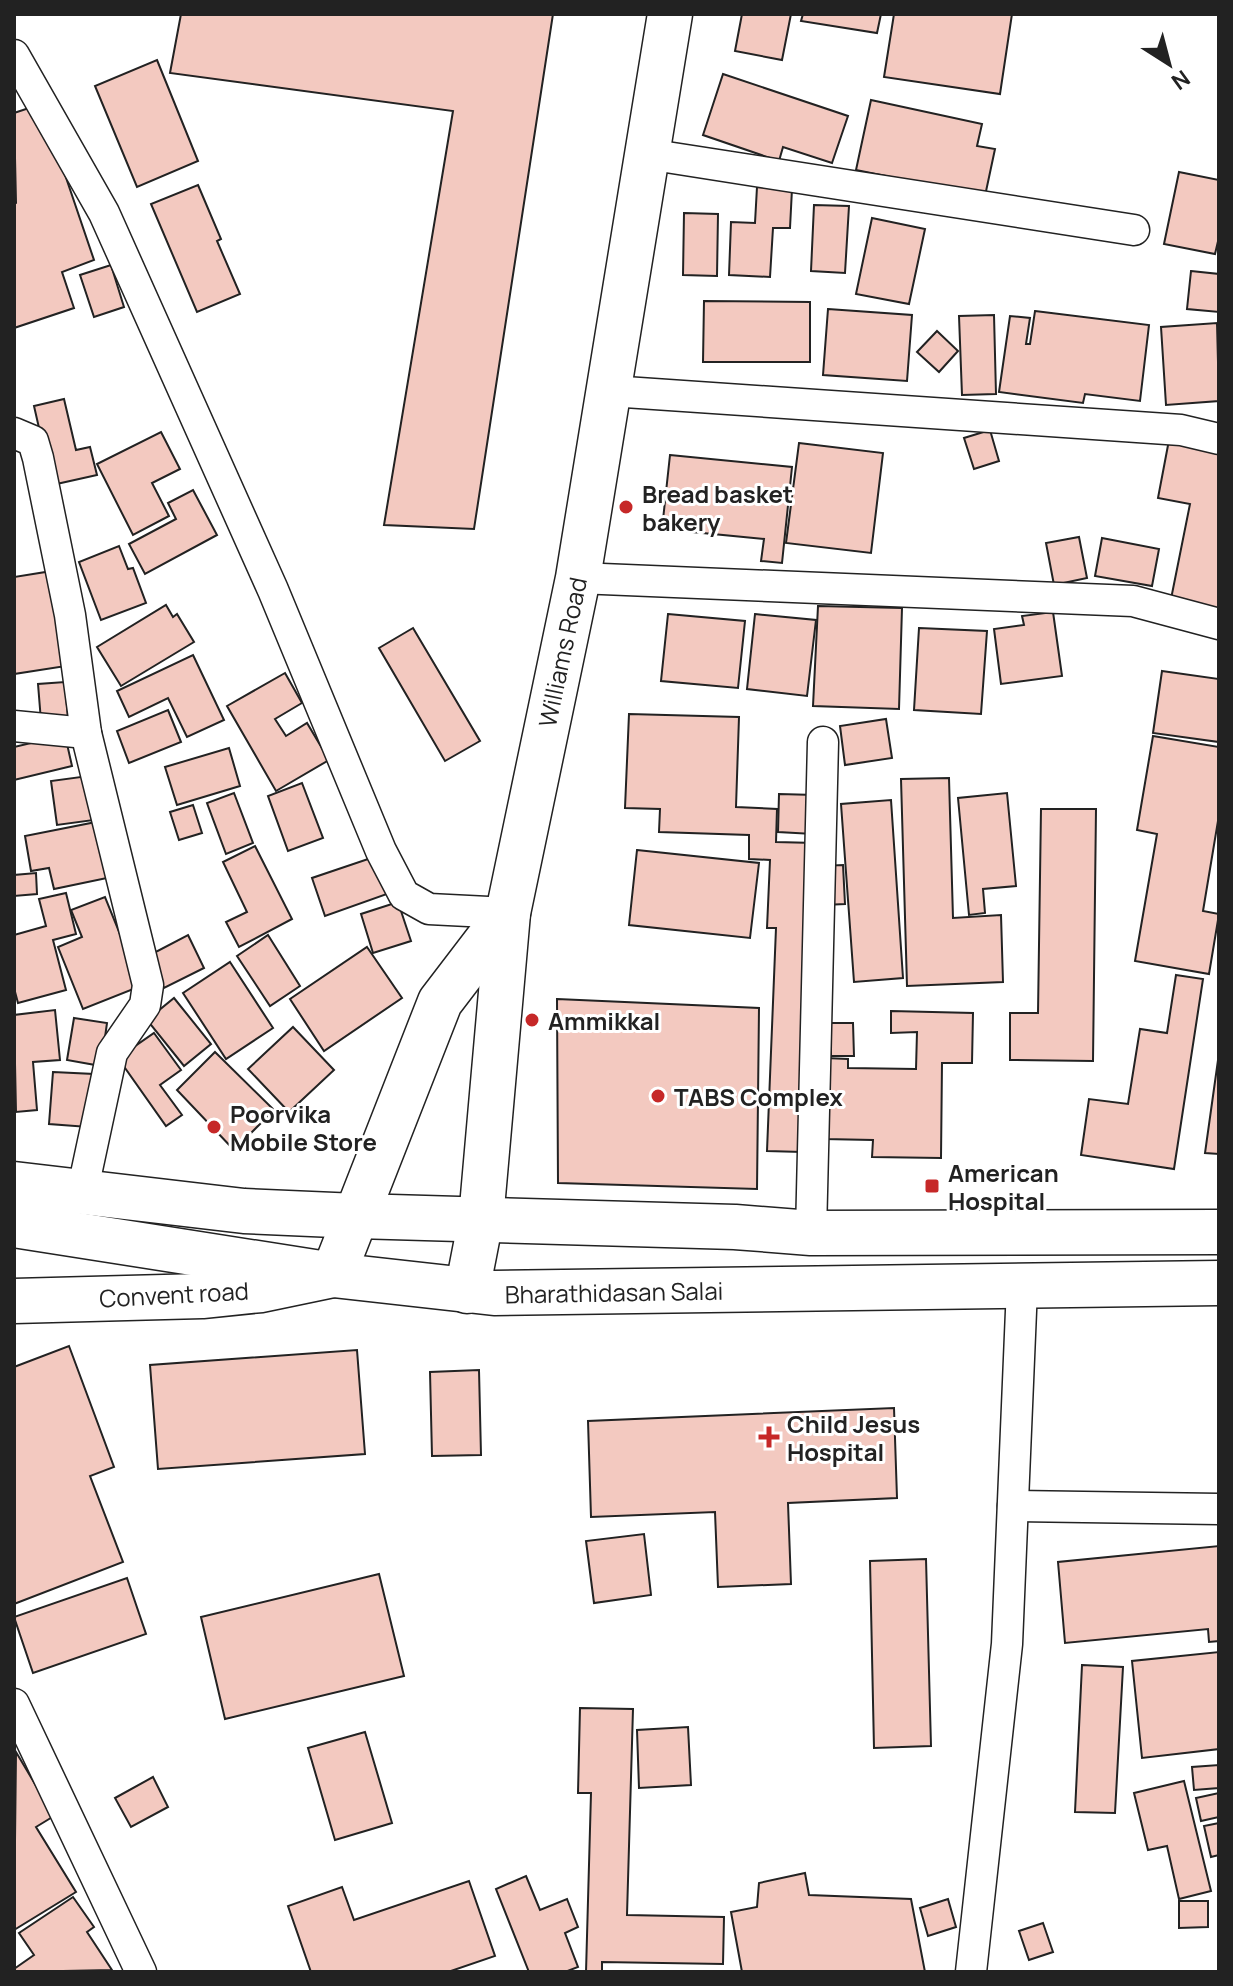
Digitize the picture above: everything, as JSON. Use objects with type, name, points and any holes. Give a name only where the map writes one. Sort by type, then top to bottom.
[{"type":"main road","name":"Williams Road","points":[[467,1291],[481,1219],[508,913],[578,578],[670,14]]},
{"type":"main road","points":[[333,1275],[440,1002],[508,913]]},
{"type":"main road","points":[[14,1184],[244,1211],[357,1216],[735,1227],[811,1233],[1219,1232]]},
{"type":"main road","name":"Bharathidasan Salai","points":[[14,1225],[333,1275],[494,1293],[1219,1283]]},
{"type":"main road","name":"Convent road","points":[[14,1301],[202,1296],[261,1290],[333,1275]]},
{"type":"street","points":[[19,73],[104,213],[273,590],[381,851],[404,895],[429,909],[508,913]]},
{"type":"street","points":[[647,154],[1134,230]]},
{"type":"street","points":[[610,391],[1181,430],[1219,439]]},
{"type":"street","points":[[14,433],[33,441],[38,458],[70,615],[86,733],[148,985],[145,1005],[112,1053],[82,1193]]},
{"type":"street","points":[[578,578],[1133,601],[1219,624]]},
{"type":"street","points":[[14,726],[86,733]]},
{"type":"street","points":[[811,1233],[823,742]]},
{"type":"street","points":[[971,1972],[1007,1644],[1022,1287]]},
{"type":"street","points":[[1013,1506],[1219,1509]]},
{"type":"street","points":[[14,1704],[141,1972]]},
{"type":"building","points":[[181,14],[553,14],[474,529],[384,525],[453,111],[170,73]]},
{"type":"building","points":[[742,14],[791,14],[782,60],[735,51]]},
{"type":"building","points":[[803,14],[881,14],[877,33],[801,21]]},
{"type":"building","points":[[894,14],[1012,14],[1000,94],[884,77]]},
{"type":"building","points":[[157,60],[198,161],[137,187],[95,86]]},
{"type":"building","points":[[723,74],[848,116],[832,163],[783,147],[779,161],[703,135]]},
{"type":"building","points":[[871,100],[982,124],[977,146],[995,149],[985,196],[856,170]]},
{"type":"building","points":[[41,104],[94,260],[62,272],[74,308],[14,328],[14,113]]},
{"type":"building","points":[[1179,172],[1219,180],[1219,237],[1215,254],[1164,244]]},
{"type":"building","points":[[198,185],[221,239],[217,241],[240,294],[197,312],[151,204]]},
{"type":"building","points":[[757,187],[792,189],[790,228],[773,228],[770,277],[729,275],[731,222],[755,223]]},
{"type":"building","points":[[814,205],[849,206],[845,273],[811,271]]},
{"type":"building","points":[[684,213],[718,214],[717,276],[683,275]]},
{"type":"building","points":[[872,218],[925,229],[909,304],[856,294]]},
{"type":"building","points":[[111,265],[124,307],[94,317],[80,275]]},
{"type":"building","points":[[1191,271],[1219,274],[1219,312],[1187,309]]},
{"type":"building","points":[[704,301],[810,302],[810,362],[703,362]]},
{"type":"building","points":[[828,309],[912,315],[907,381],[823,375]]},
{"type":"building","points":[[1035,311],[1149,325],[1140,401],[1085,394],[1083,403],[999,392],[1010,316],[1030,318],[1026,344],[1030,344]]},
{"type":"building","points":[[994,315],[996,394],[962,395],[959,316]]},
{"type":"building","points":[[1217,323],[1219,401],[1166,405],[1161,327]]},
{"type":"building","points":[[937,331],[958,351],[939,372],[917,352]]},
{"type":"building","points":[[64,399],[76,450],[90,447],[97,475],[52,485],[34,406]]},
{"type":"building","points":[[990,430],[999,461],[974,469],[964,438]]},
{"type":"building","points":[[161,432],[180,469],[152,483],[169,516],[133,535],[97,464]]},
{"type":"building","points":[[1169,440],[1219,449],[1219,609],[1171,599],[1190,504],[1158,498]]},
{"type":"building","points":[[799,443],[883,453],[871,553],[786,543]]},
{"type":"building","points":[[670,455],[792,467],[782,563],[761,561],[764,539],[662,529]]},
{"type":"building","points":[[193,490],[217,535],[145,574],[129,544],[176,519],[168,503]]},
{"type":"building","points":[[1079,537],[1087,578],[1054,585],[1046,543]]},
{"type":"building","points":[[1102,538],[1159,549],[1152,586],[1095,576]]},
{"type":"building","points":[[119,546],[128,569],[133,568],[146,603],[101,620],[79,562]]},
{"type":"building","points":[[52,571],[66,666],[14,674],[14,577]]},
{"type":"building","points":[[166,605],[173,617],[177,614],[194,642],[121,686],[97,647]]},
{"type":"building","points":[[818,606],[902,608],[899,709],[813,706]]},
{"type":"building","points":[[1053,612],[1062,676],[1001,684],[994,629],[1024,625],[1022,616]]},
{"type":"building","points":[[668,614],[745,621],[738,688],[661,681]]},
{"type":"building","points":[[755,614],[816,620],[807,696],[747,689]]},
{"type":"building","points":[[413,628],[480,741],[445,761],[379,648]]},
{"type":"building","points":[[919,628],[987,631],[981,714],[914,710]]},
{"type":"building","points":[[193,655],[224,720],[187,737],[168,698],[129,717],[117,691]]},
{"type":"building","points":[[1162,671],[1219,679],[1219,742],[1153,733]]},
{"type":"building","points":[[285,673],[302,703],[275,719],[286,736],[307,723],[329,760],[276,791],[227,706]]},
{"type":"building","points":[[65,682],[68,718],[41,721],[38,684]]},
{"type":"building","points":[[168,710],[181,742],[129,763],[117,731]]},
{"type":"building","points":[[629,714],[739,717],[736,807],[777,809],[776,842],[815,843],[802,1152],[767,1151],[776,928],[767,928],[770,860],[749,859],[749,835],[659,832],[660,809],[625,808]]},
{"type":"building","points":[[886,719],[892,758],[845,765],[840,726]]},
{"type":"building","points":[[65,735],[72,766],[14,780],[14,747]]},
{"type":"building","points":[[1153,736],[1219,747],[1219,815],[1203,911],[1219,914],[1209,974],[1135,961],[1157,834],[1137,830]]},
{"type":"building","points":[[229,748],[240,786],[177,805],[165,767]]},
{"type":"building","points":[[88,776],[94,820],[57,825],[51,781]]},
{"type":"building","points":[[949,778],[953,918],[1001,915],[1003,982],[907,986],[901,779]]},
{"type":"building","points":[[302,783],[323,838],[288,851],[268,796]]},
{"type":"building","points":[[234,793],[253,843],[226,854],[207,803]]},
{"type":"building","points":[[1007,793],[1016,886],[983,889],[985,913],[969,915],[958,798]]},
{"type":"building","points":[[779,794],[815,795],[813,834],[778,832]]},
{"type":"building","points":[[891,800],[903,978],[854,982],[841,804]]},
{"type":"building","points":[[193,805],[202,833],[179,840],[170,812]]},
{"type":"building","points":[[1041,809],[1096,809],[1093,1061],[1010,1060],[1010,1013],[1038,1013]]},
{"type":"building","points":[[96,822],[107,878],[54,889],[49,868],[31,871],[25,836]]},
{"type":"building","points":[[255,846],[292,919],[239,947],[226,922],[247,912],[223,862]]},
{"type":"building","points":[[637,850],[759,863],[750,938],[629,925]]},
{"type":"building","points":[[374,857],[387,894],[325,916],[312,878]]},
{"type":"building","points":[[843,865],[845,904],[824,905],[822,866]]},
{"type":"building","points":[[36,873],[37,894],[14,896],[14,875]]},
{"type":"building","points":[[66,893],[76,934],[53,940],[66,990],[18,1003],[14,988],[14,935],[46,926],[39,899]]},
{"type":"building","points":[[105,897],[141,986],[83,1009],[58,947],[82,937],[71,910]]},
{"type":"building","points":[[398,902],[411,941],[373,953],[361,914]]},
{"type":"building","points":[[188,935],[204,968],[164,988],[148,956]]},
{"type":"building","points":[[268,935],[300,986],[270,1006],[237,956]]},
{"type":"building","points":[[367,947],[402,998],[324,1051],[290,999]]},
{"type":"building","points":[[230,962],[273,1028],[226,1059],[183,993]]},
{"type":"building","points":[[1176,975],[1203,979],[1174,1169],[1081,1155],[1089,1099],[1128,1104],[1140,1029],[1167,1033]]},
{"type":"building","points":[[174,998],[211,1044],[184,1066],[147,1020]]},
{"type":"building","name":"TABS Complex","points":[[557,999],[759,1008],[757,1189],[558,1183]]},
{"type":"building","points":[[55,1010],[60,1060],[33,1062],[37,1110],[16,1112],[14,1015]]},
{"type":"building","points":[[891,1011],[973,1013],[972,1063],[942,1063],[941,1158],[872,1157],[873,1140],[824,1139],[826,1058],[848,1059],[848,1068],[916,1069],[917,1032],[891,1033]]},
{"type":"building","points":[[74,1018],[107,1023],[101,1066],[67,1060]]},
{"type":"building","points":[[831,1023],[853,1023],[854,1056],[831,1056]]},
{"type":"building","points":[[293,1027],[334,1070],[289,1112],[248,1069]]},
{"type":"building","points":[[154,1033],[181,1070],[160,1085],[182,1115],[166,1126],[118,1058]]},
{"type":"building","points":[[215,1052],[274,1110],[234,1150],[177,1090]]},
{"type":"building","points":[[1219,1053],[1219,1154],[1205,1153]]},
{"type":"building","points":[[53,1072],[94,1074],[88,1127],[49,1124]]},
{"type":"building","points":[[69,1346],[114,1467],[90,1476],[123,1562],[14,1604],[14,1367]]},
{"type":"building","points":[[357,1350],[365,1454],[158,1469],[150,1365]]},
{"type":"building","points":[[479,1370],[481,1455],[432,1456],[430,1372]]},
{"type":"building","points":[[894,1408],[897,1498],[788,1503],[791,1584],[718,1587],[715,1512],[591,1517],[588,1421]]},
{"type":"building","points":[[644,1534],[651,1595],[594,1603],[586,1541]]},
{"type":"building","points":[[1219,1546],[1219,1641],[1209,1642],[1208,1629],[1065,1643],[1058,1562]]},
{"type":"building","points":[[926,1559],[931,1746],[874,1748],[870,1561]]},
{"type":"building","points":[[379,1574],[404,1676],[225,1719],[201,1617]]},
{"type":"building","points":[[127,1578],[146,1634],[33,1673],[14,1617]]},
{"type":"building","points":[[1219,1652],[1219,1749],[1142,1758],[1132,1661]]},
{"type":"building","points":[[1082,1665],[1123,1667],[1115,1813],[1075,1812]]},
{"type":"building","points":[[580,1708],[633,1709],[627,1915],[724,1917],[723,1964],[602,1962],[602,1972],[586,1972],[591,1793],[578,1793]]},
{"type":"building","points":[[688,1727],[691,1785],[639,1788],[637,1730]]},
{"type":"building","points":[[365,1732],[392,1823],[335,1840],[308,1748]]},
{"type":"building","points":[[16,1752],[54,1816],[36,1827],[76,1892],[14,1930]]},
{"type":"building","points":[[1219,1765],[1219,1788],[1194,1790],[1192,1767]]},
{"type":"building","points":[[153,1777],[168,1807],[131,1827],[115,1798]]},
{"type":"building","points":[[1184,1781],[1211,1891],[1179,1899],[1167,1846],[1148,1850],[1134,1793]]},
{"type":"building","points":[[1219,1793],[1219,1817],[1201,1821],[1196,1798]]},
{"type":"building","points":[[1219,1823],[1219,1855],[1211,1857],[1204,1826]]},
{"type":"building","points":[[805,1873],[809,1895],[911,1899],[925,1972],[742,1972],[731,1912],[757,1907],[759,1883]]},
{"type":"building","points":[[526,1876],[540,1910],[567,1899],[578,1927],[565,1933],[578,1967],[565,1972],[529,1972],[496,1889]]},
{"type":"building","points":[[469,1881],[495,1956],[448,1972],[311,1972],[288,1906],[342,1887],[354,1920]]},
{"type":"building","points":[[73,1897],[94,1927],[87,1932],[112,1970],[14,1972],[34,1955],[19,1933]]},
{"type":"building","points":[[948,1899],[956,1927],[928,1936],[920,1908]]},
{"type":"building","points":[[1179,1901],[1208,1901],[1208,1927],[1179,1928]]},
{"type":"building","points":[[1043,1923],[1053,1952],[1029,1960],[1019,1931]]},
{"type":"place","name":"Bread basket bakery","points":[[626,507]]},
{"type":"place","name":"Ammikkal","points":[[532,1020]]},
{"type":"place","name":"TABS Complex","points":[[658,1096]]},
{"type":"place","name":"Poorvika Mobile Store","points":[[214,1127]]},
{"type":"place","name":"American Hospital","points":[[932,1186]]},
{"type":"place","name":"Child Jesus Hospital","points":[[769,1437]]}]
